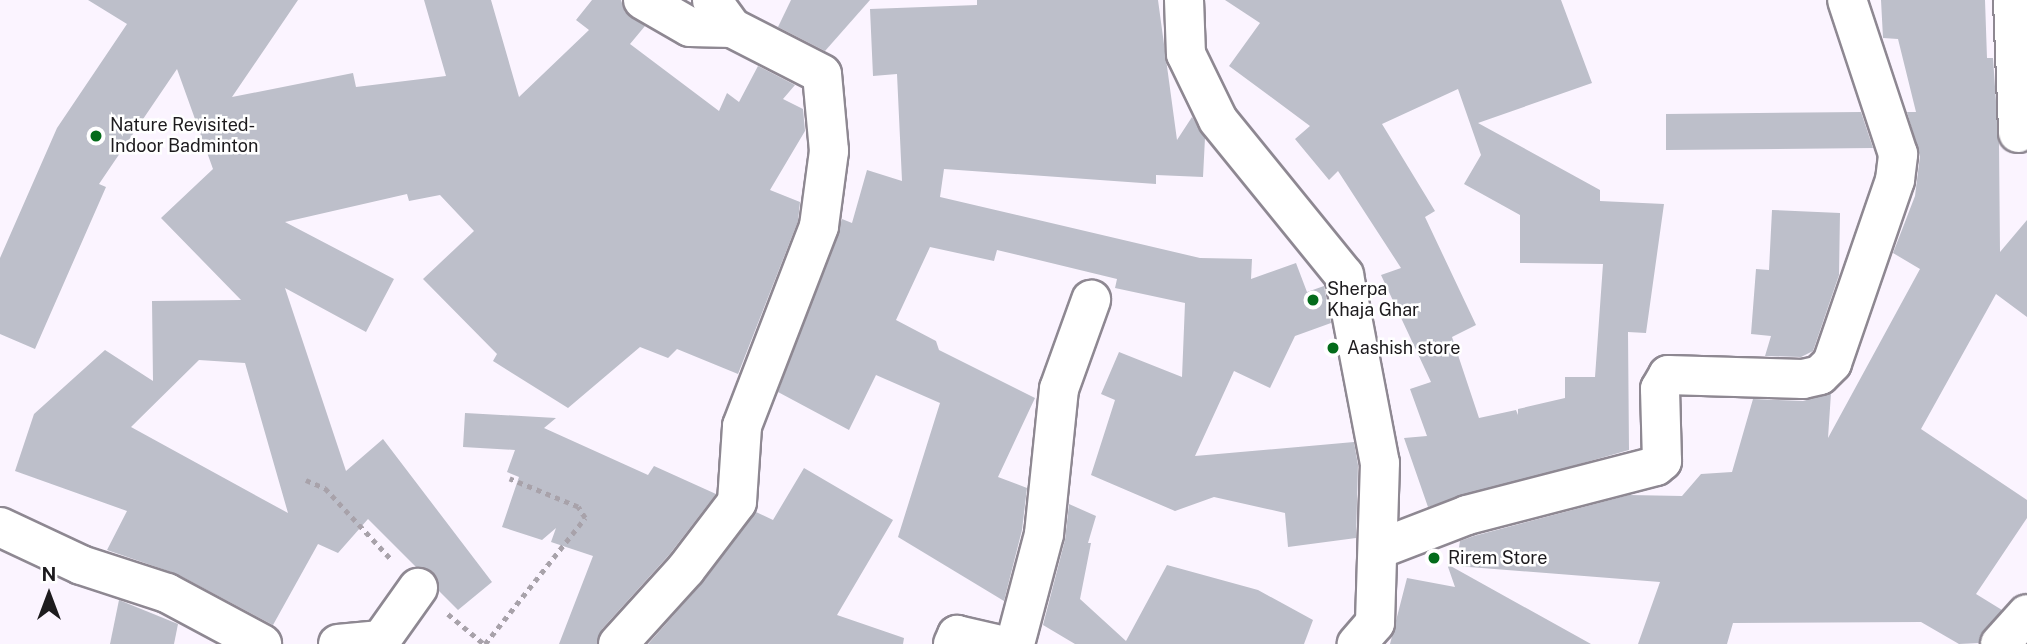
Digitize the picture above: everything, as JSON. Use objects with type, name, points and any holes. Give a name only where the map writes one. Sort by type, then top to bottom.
[{"type":"street","points":[[618,644],[686,569],[737,502],[742,426],[819,226],[829,150],[822,74],[722,14],[690,27],[643,0]]},
{"type":"street","points":[[1184,0],[1186,54],[1219,120],[1344,275],[1380,463],[1375,623],[1357,644]]},
{"type":"street","points":[[1379,548],[1467,515],[1656,466],[1662,461],[1660,389],[1668,375],[1803,379],[1820,375],[1832,363],[1895,180],[1898,154],[1847,0]]},
{"type":"street","points":[[2013,0],[2018,133]]},
{"type":"street","points":[[1015,644],[1044,534],[1059,389],[1091,300]]},
{"type":"street","points":[[0,527],[81,565],[167,593],[262,644]]},
{"type":"street","points":[[338,644],[381,640],[418,588]]},
{"type":"street","points":[[2000,644],[2027,614]]},
{"type":"street","points":[[953,644],[957,635],[995,644]]},
{"type":"path","points":[[485,644],[585,518],[578,507],[510,479]]},
{"type":"path","points":[[306,480],[325,488],[418,588]]},
{"type":"building","points":[[88,0],[298,0],[232,97],[353,73],[356,87],[446,76],[424,0],[491,0],[519,97],[589,30],[576,20],[592,0],[621,0],[625,12],[645,26],[630,44],[719,111],[727,93],[739,102],[758,66],[795,85],[783,99],[803,109],[805,131],[770,190],[800,202],[798,221],[738,374],[677,349],[668,358],[640,347],[568,408],[493,361],[497,354],[423,279],[474,231],[440,195],[409,201],[407,194],[285,222],[394,279],[366,332],[285,288],[346,471],[383,439],[492,582],[458,610],[439,591],[431,571],[416,567],[368,519],[338,553],[318,544],[273,625],[177,574],[107,550],[127,511],[15,471],[34,414],[105,350],[153,381],[152,301],[241,300],[161,218],[213,169],[177,69],[99,184],[106,187],[35,349],[0,334],[0,258],[57,128],[127,24]],"holes":[[[199,360],[245,363],[288,513],[131,427]]]},
{"type":"building","points":[[791,0],[870,0],[825,51],[778,27]]},
{"type":"building","points":[[977,0],[1158,0],[1177,140],[1192,117],[1205,138],[1203,177],[1156,175],[1156,184],[944,169],[940,197],[1200,258],[1252,259],[1251,279],[1296,263],[1307,292],[1324,286],[1331,323],[1295,336],[1270,388],[1234,371],[1195,456],[1354,442],[1358,465],[1356,538],[1288,547],[1285,513],[1214,497],[1175,511],[1091,475],[1115,400],[1101,394],[1119,352],[1182,377],[1185,303],[1115,288],[1117,279],[997,250],[994,261],[930,247],[896,320],[936,341],[939,350],[1035,398],[998,477],[1027,488],[1022,530],[1004,601],[898,537],[940,403],[876,375],[849,430],[778,392],[842,219],[852,223],[867,170],[902,181],[897,74],[873,76],[870,9],[977,5]]},
{"type":"building","points":[[1225,0],[1561,0],[1592,83],[1478,123],[1600,190],[1600,201],[1664,204],[1646,333],[1628,332],[1629,450],[1428,507],[1404,438],[1427,436],[1410,389],[1431,382],[1381,275],[1401,268],[1338,171],[1329,180],[1295,139],[1310,126],[1229,66],[1260,23]],"holes":[[[1458,89],[1481,155],[1464,184],[1520,215],[1520,263],[1603,264],[1595,377],[1565,377],[1565,398],[1518,409],[1518,415],[1516,410],[1479,418],[1452,337],[1476,325],[1425,217],[1435,211],[1382,124]]]},
{"type":"building","points":[[1881,0],[1985,0],[1987,58],[1993,58],[1999,144],[2000,252],[2027,220],[2027,317],[1996,294],[1921,429],[2027,500],[2027,518],[1976,594],[2002,610],[1979,643],[1959,644],[1921,622],[1733,623],[1727,644],[1638,644],[1660,582],[1456,566],[1460,541],[1474,536],[1629,495],[1682,496],[1701,474],[1732,472],[1753,399],[1803,401],[1831,393],[1828,438],[1920,269],[1893,253],[1915,196],[1920,156],[1907,112],[1916,112],[1898,39],[1883,38]]},
{"type":"building","points":[[1861,112],[1873,148],[1666,150],[1666,114]]},
{"type":"building","points":[[1772,210],[1840,213],[1839,275],[1813,351],[1801,357],[1765,356],[1771,336],[1751,334],[1756,269],[1769,270]]},
{"type":"building","points":[[465,413],[556,418],[544,428],[648,475],[654,466],[716,494],[669,555],[602,629],[597,644],[559,644],[593,556],[551,542],[556,528],[542,540],[502,527],[519,477],[507,472],[515,450],[463,447]]},
{"type":"building","points":[[804,468],[893,520],[837,615],[904,638],[903,644],[648,644],[703,582],[756,512],[773,520]]},
{"type":"building","points":[[1069,504],[1096,516],[1088,543],[1091,543],[1080,599],[1126,641],[1167,565],[1258,590],[1313,620],[1304,644],[1075,644],[1043,625],[1065,540]]},
{"type":"building","points":[[1447,564],[1591,644],[1390,644],[1407,578],[1455,587]]},
{"type":"building","points":[[119,600],[178,624],[174,644],[110,644]]},
{"type":"place","name":"Nature Revisited- Indoor Badminton","points":[[96,136]]},
{"type":"place","name":"Sherpa Khaja Ghar","points":[[1313,300]]},
{"type":"place","name":"Aashish store","points":[[1333,348]]},
{"type":"place","name":"Rirem Store","points":[[1434,558]]}]
